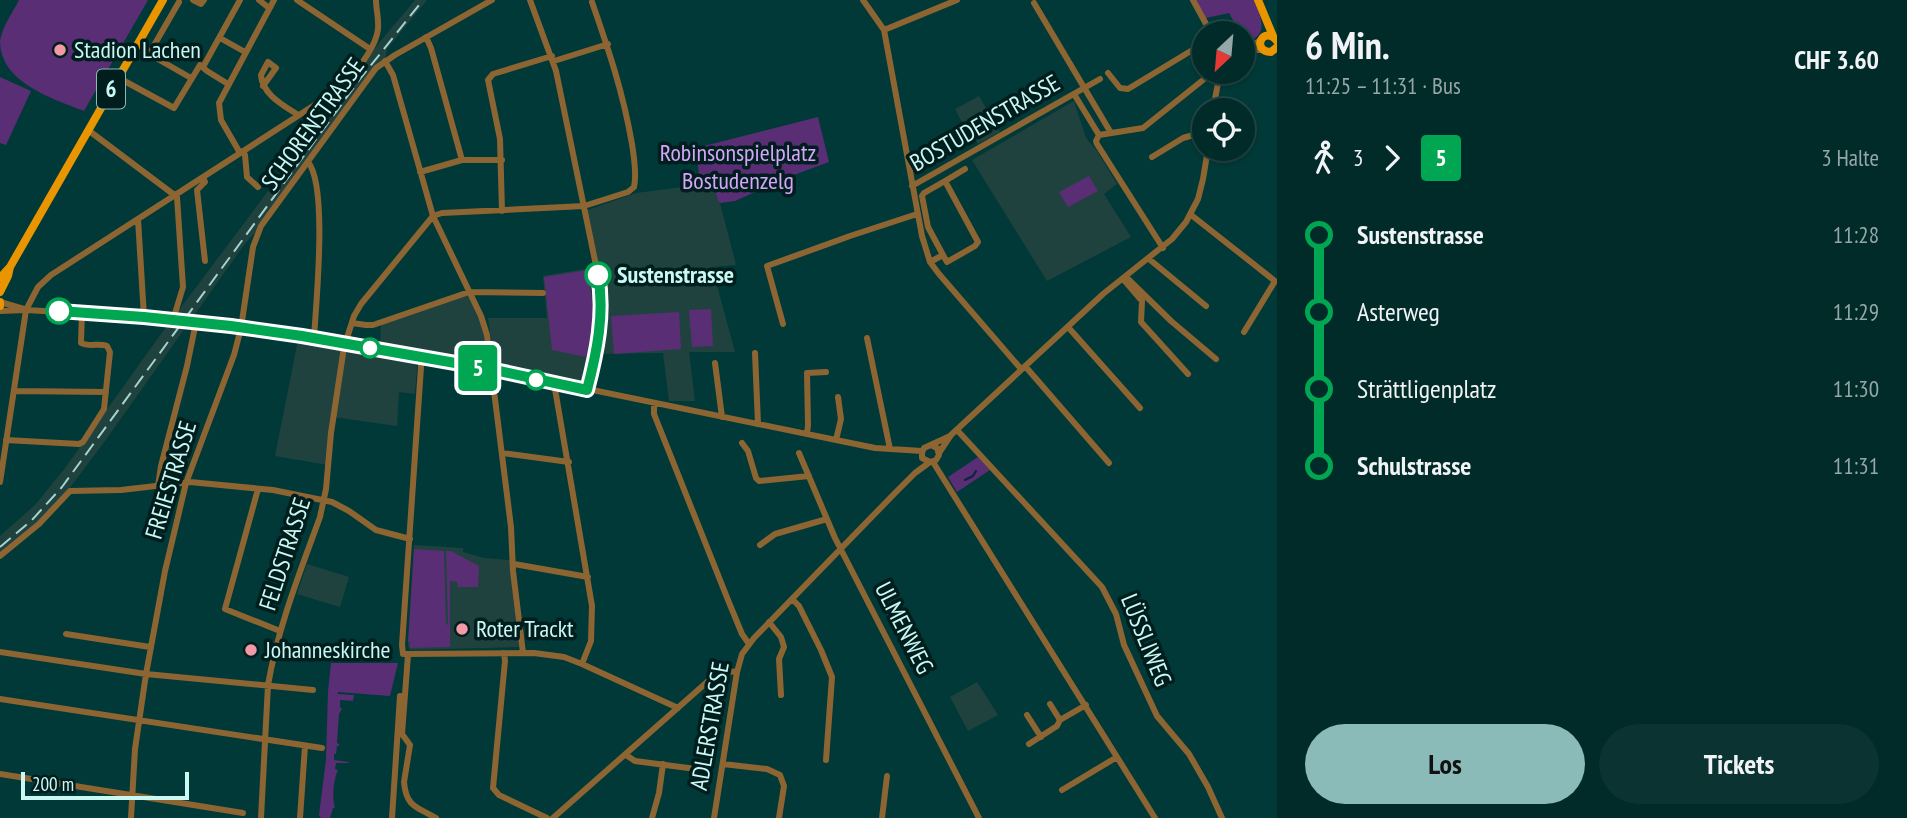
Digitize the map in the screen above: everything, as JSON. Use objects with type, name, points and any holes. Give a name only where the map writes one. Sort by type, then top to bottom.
[{"type":"main road","name":"6","points":[[0,278],[10,267],[163,0]]},
{"type":"main road","points":[[1258,0],[1275,38]]},
{"type":"main road","points":[[1265,19],[1261,46],[1272,51]]},
{"type":"main road","points":[[1262,39],[1268,35],[1275,38]]},
{"type":"main road","name":"6","points":[[0,292],[10,267]]},
{"type":"street","points":[[203,67],[240,0]]},
{"type":"street","points":[[259,0],[270,8]]},
{"type":"street","points":[[258,187],[247,177],[245,155],[224,128],[219,103],[274,0]]},
{"type":"street","points":[[298,0],[370,50]]},
{"type":"street","points":[[0,482],[26,310],[42,281],[341,88],[370,50],[378,30],[376,0]]},
{"type":"street","name":"SCHORENSTRASSE","points":[[241,328],[254,243],[261,226],[370,74],[385,61],[492,0]]},
{"type":"street","points":[[530,0],[553,59],[600,285],[599,335],[587,390]]},
{"type":"street","points":[[863,0],[884,30],[912,186]]},
{"type":"street","points":[[884,30],[957,0]]},
{"type":"street","points":[[1192,0],[1204,21]]},
{"type":"street","points":[[179,1],[149,54],[191,78]]},
{"type":"street","points":[[433,216],[442,213],[584,206],[633,190],[635,185],[632,150],[626,112],[614,62],[592,2]]},
{"type":"street","points":[[1034,3],[1111,133]]},
{"type":"street","points":[[426,37],[462,160]]},
{"type":"street","points":[[220,38],[245,52]]},
{"type":"street","points":[[1255,43],[1262,39]]},
{"type":"street","points":[[502,211],[502,160],[489,78],[493,74],[608,44]]},
{"type":"street","points":[[1108,74],[1118,87],[1128,89],[1192,50]]},
{"type":"street","points":[[385,61],[393,75],[433,216],[484,324],[502,453],[523,653]]},
{"type":"street","points":[[117,77],[174,108],[200,65],[228,84]]},
{"type":"street","name":"BOSTUDENSTRASSE","points":[[1100,79],[912,186],[925,246],[930,261],[939,274],[1109,463]]},
{"type":"street","points":[[1099,135],[1143,128],[1198,84]]},
{"type":"street","points":[[263,86],[298,116]]},
{"type":"street","points":[[1074,94],[1099,135]]},
{"type":"street","points":[[88,130],[178,199],[183,288],[173,320]]},
{"type":"street","points":[[1099,135],[1097,144],[1163,248]]},
{"type":"street","points":[[1152,157],[1192,135]]},
{"type":"street","points":[[420,172],[462,160],[502,160]]},
{"type":"street","points":[[654,403],[654,414],[742,634],[749,643],[915,473],[937,458],[954,433],[1068,327],[1176,236],[1191,215],[1201,187],[1206,161]]},
{"type":"street","points":[[308,162],[312,166],[320,212],[314,338]]},
{"type":"street","points":[[945,181],[978,242],[947,262],[928,227],[922,196],[924,193],[965,169]]},
{"type":"street","points":[[203,177],[205,182],[197,190],[205,261]]},
{"type":"street","points":[[783,324],[766,266],[917,214]]},
{"type":"street","points":[[1191,215],[1275,281],[1244,332]]},
{"type":"street","name":"FELDSTRASSE","points":[[261,818],[268,685],[280,631],[324,500],[345,343],[361,304],[433,216]]},
{"type":"street","points":[[138,219],[144,317]]},
{"type":"street","points":[[930,261],[943,255]]},
{"type":"street","points":[[1149,259],[1206,306]]},
{"type":"street","points":[[1124,278],[1216,359]]},
{"type":"street","points":[[1124,278],[1142,301],[1141,322],[1188,374]]},
{"type":"street","points":[[352,323],[373,325],[469,292],[543,293]]},
{"type":"street","points":[[0,305],[26,310],[173,320],[314,338],[491,370],[807,432],[835,440],[890,449],[917,449],[932,462],[1155,818]]},
{"type":"street","points":[[6,440],[79,444],[103,411],[109,349],[104,345],[80,343],[82,312]]},
{"type":"street","points":[[158,486],[196,323]]},
{"type":"street","points":[[1068,327],[1140,408]]},
{"type":"street","name":"FREIESTRASSE","points":[[131,818],[139,720],[165,571],[186,483],[227,377],[241,328]]},
{"type":"street","points":[[867,338],[890,449]]},
{"type":"street","points":[[755,354],[758,424]]},
{"type":"street","points":[[420,357],[402,645],[406,654],[402,734],[410,745],[404,789],[411,804],[436,818]]},
{"type":"street","points":[[715,363],[722,417]]},
{"type":"street","points":[[803,370],[807,432]]},
{"type":"street","points":[[807,432],[807,373],[826,372]]},
{"type":"street","points":[[554,383],[588,577],[593,621],[591,641],[582,664]]},
{"type":"street","points":[[13,391],[106,392]]},
{"type":"street","points":[[835,440],[841,419],[838,397]]},
{"type":"street","points":[[915,473],[926,446],[954,433]]},
{"type":"street","name":"LÜSSLIWEG","points":[[954,433],[1102,587],[1116,614],[1124,645],[1157,716],[1189,754],[1222,818]]},
{"type":"street","points":[[742,443],[748,451],[756,478],[760,481],[809,476]]},
{"type":"street","points":[[931,445],[937,448],[939,453]]},
{"type":"street","points":[[502,453],[569,462]]},
{"type":"street","name":"ULMENWEG","points":[[799,453],[827,519],[979,818]]},
{"type":"street","points":[[0,556],[39,524],[68,492],[186,483],[258,489],[324,500],[349,511],[376,530],[410,539]]},
{"type":"street","points":[[258,489],[225,609],[280,631]]},
{"type":"street","points":[[760,545],[775,534],[827,519]]},
{"type":"street","points":[[514,564],[588,577]]},
{"type":"street","points":[[792,599],[799,606],[832,677],[825,761]]},
{"type":"street","points":[[769,622],[778,632],[783,644],[779,659],[781,695]]},
{"type":"street","points":[[66,634],[150,647]]},
{"type":"street","name":"ADLERSTRASSE","points":[[714,818],[737,672],[740,659],[749,643]]},
{"type":"street","points":[[0,652],[146,674],[313,690]]},
{"type":"street","points":[[504,653],[493,788],[499,795],[547,818]]},
{"type":"street","points":[[406,654],[523,653],[564,657],[678,708]]},
{"type":"street","points":[[554,818],[718,673],[729,670],[737,672]]},
{"type":"street","points":[[392,818],[400,696]]},
{"type":"street","points":[[0,699],[322,748]]},
{"type":"street","points":[[1049,704],[1060,719]]},
{"type":"street","points":[[1029,744],[1056,726],[1060,719],[1086,705]]},
{"type":"street","points":[[1027,715],[1041,737]]},
{"type":"street","points":[[300,818],[305,746]]},
{"type":"street","points":[[626,755],[635,761],[696,769]]},
{"type":"street","points":[[1062,790],[1117,757]]},
{"type":"street","points":[[652,818],[663,764]]},
{"type":"street","points":[[723,764],[767,769],[780,775],[784,786],[779,818]]},
{"type":"street","points":[[0,774],[243,813]]},
{"type":"street","points":[[883,818],[887,776]]},
{"type":"shaded area","points":[[415,0],[427,0],[387,49],[385,61],[244,245],[105,441],[69,489],[37,523],[0,554],[0,536],[35,505],[65,468],[161,334],[379,43]]},
{"type":"shaded area","points":[[979,96],[1000,132],[978,144],[955,109]]},
{"type":"shaded area","points":[[1074,101],[1086,138],[1117,184],[1104,194],[1131,237],[1047,281],[972,160]]},
{"type":"shaded area","points":[[713,183],[736,265],[712,267],[735,352],[689,352],[695,401],[669,401],[663,353],[595,354],[601,296],[585,211],[636,193]]},
{"type":"shaded area","points":[[591,268],[598,293],[598,323],[585,379],[574,383],[521,371],[494,360],[488,318],[547,318],[543,276]]},
{"type":"shaded area","points":[[469,292],[484,324],[487,365],[380,345],[381,322]]},
{"type":"shaded area","points":[[298,340],[414,362],[417,367],[415,394],[399,392],[397,426],[333,417],[328,465],[275,456]]},
{"type":"shaded area","points":[[414,545],[463,548],[463,552],[484,558],[510,560],[519,647],[410,650],[408,646]]},
{"type":"shaded area","points":[[307,564],[349,577],[340,607],[297,594]]},
{"type":"shaded area","points":[[977,682],[998,715],[968,731],[950,697]]},
{"type":"green space","name":"Stadion Lachen","points":[[19,0],[148,0],[84,111],[44,95],[9,68],[2,56],[0,41],[5,25]]},
{"type":"green space","points":[[1195,0],[1254,0],[1262,25],[1255,38],[1255,21],[1233,21],[1229,13],[1206,18]]},
{"type":"green space","points":[[0,77],[31,91],[6,145],[0,143]]},
{"type":"green space","name":"Robinsonspielplatz Bostudenzelg","points":[[818,117],[829,162],[735,201],[720,203],[713,183],[700,184],[696,148]]},
{"type":"green space","points":[[1089,176],[1098,191],[1068,207],[1059,192]]},
{"type":"green space","points":[[588,270],[594,318],[586,357],[552,350],[544,277]]},
{"type":"green space","points":[[711,309],[713,346],[692,347],[689,310]]},
{"type":"green space","points":[[679,312],[681,349],[614,354],[611,316]]},
{"type":"green space","points":[[978,457],[990,470],[957,492],[948,477]]},
{"type":"green space","points":[[414,549],[444,551],[446,625],[446,551],[479,566],[478,587],[458,587],[457,582],[450,581],[450,647],[410,648],[408,642]]},
{"type":"green space","points":[[331,663],[398,663],[390,696],[338,692],[354,695],[353,701],[340,700],[342,709],[339,714],[339,746],[334,754],[334,760],[349,762],[336,763],[335,769],[338,770],[334,789],[335,808],[330,818],[321,818],[319,815],[326,759]]},
{"type":"waterway","points":[[965,480],[976,471]]},
{"type":"railway","points":[[0,547],[32,520],[62,487],[360,79],[423,0]]},
{"type":"bus line","name":"5","points":[[59,311],[144,317],[302,336],[495,370],[587,390],[601,318],[598,275]]},
{"type":"place","name":"Stadion Lachen","points":[[60,50]]},
{"type":"place","name":"Sustenstrasse","points":[[598,275]]},
{"type":"place","name":"Roter Trackt","points":[[462,629]]},
{"type":"place","name":"Johanneskirche","points":[[251,650]]}]
